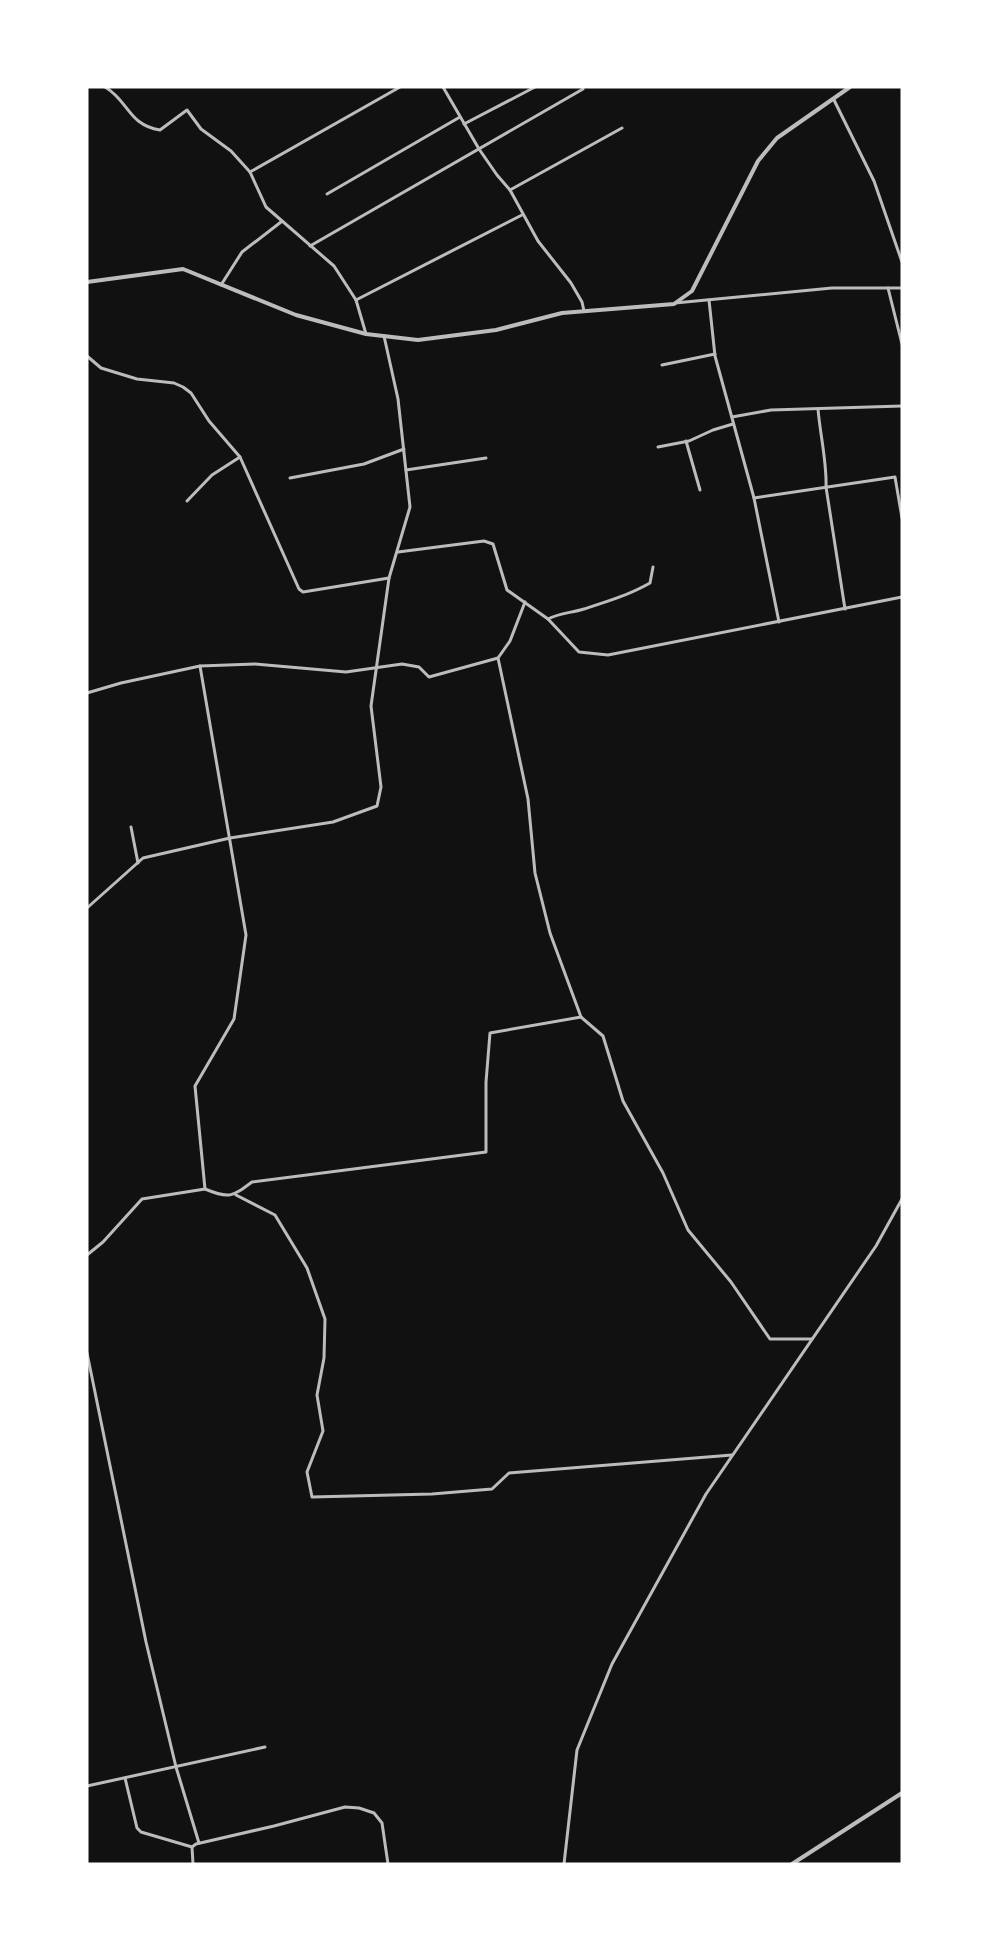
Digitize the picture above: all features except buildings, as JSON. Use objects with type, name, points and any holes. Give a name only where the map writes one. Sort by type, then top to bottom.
[{"type":"street","points":[[105,87],[113,92],[134,117],[147,128],[160,130],[187,110],[201,129],[231,152],[250,172],[266,207],[334,266],[356,300],[366,334]]},
{"type":"street","points":[[250,172],[400,87]]},
{"type":"street","points":[[443,87],[479,149],[510,190],[543,249],[582,302],[584,311]]},
{"type":"street","points":[[464,124],[535,87]]},
{"type":"street","points":[[674,304],[692,291],[758,161],[777,138],[850,87]]},
{"type":"street","points":[[309,246],[583,89]]},
{"type":"street","points":[[834,99],[874,181],[902,262]]},
{"type":"street","points":[[327,194],[460,117]]},
{"type":"street","points":[[510,190],[622,128]]},
{"type":"street","points":[[356,300],[523,215]]},
{"type":"street","points":[[221,285],[242,252],[281,222]]},
{"type":"street","points":[[87,282],[183,269],[296,315],[366,334],[418,340],[496,330],[562,313],[832,288],[902,288]]},
{"type":"street","points":[[888,288],[902,344]]},
{"type":"street","points":[[709,300],[715,354],[754,498],[779,622]]},
{"type":"street","points":[[87,908],[144,858],[230,838],[333,822],[377,806],[381,787],[371,706],[389,578],[410,507],[394,373],[384,336]]},
{"type":"street","points":[[662,365],[715,354]]},
{"type":"street","points":[[87,356],[101,368],[137,379],[174,383],[183,387],[195,399],[240,458],[299,588],[303,592],[389,578]]},
{"type":"street","points":[[732,417],[771,410],[902,406]]},
{"type":"street","points":[[818,409],[826,487],[845,609]]},
{"type":"street","points":[[658,447],[686,441],[734,424]]},
{"type":"street","points":[[686,441],[700,490]]},
{"type":"street","points":[[290,478],[364,464],[404,449]]},
{"type":"street","points":[[187,501],[212,475],[240,458]]},
{"type":"street","points":[[406,470],[486,458]]},
{"type":"street","points":[[754,498],[895,477],[902,518]]},
{"type":"street","points":[[397,552],[484,541],[493,544],[507,590],[548,619],[579,652],[608,655],[902,597]]},
{"type":"street","points":[[548,619],[637,590],[650,583],[653,567]]},
{"type":"street","points":[[87,693],[121,683],[200,666],[255,664],[346,672],[402,664],[419,667],[429,677],[498,658],[510,641],[525,602]]},
{"type":"street","points":[[498,658],[528,799],[535,873],[550,933],[580,1017],[603,1036],[623,1101],[663,1173],[688,1230],[731,1282],[770,1339],[812,1339]]},
{"type":"street","points":[[200,666],[246,935],[234,1019],[195,1086],[205,1189]]},
{"type":"street","points":[[131,827],[138,863]]},
{"type":"street","points":[[236,1195],[252,1182],[486,1152],[486,1082],[490,1033],[580,1017]]},
{"type":"street","points":[[87,1255],[103,1242],[142,1199],[205,1189],[220,1196],[236,1195],[275,1215],[306,1268],[325,1319],[324,1358],[317,1395],[323,1431],[307,1472],[312,1497],[432,1494],[492,1489],[509,1473],[732,1455]]},
{"type":"street","points":[[564,1864],[577,1750],[608,1675],[706,1494],[876,1246],[902,1199]]},
{"type":"street","points":[[87,1353],[146,1642],[176,1767],[199,1843]]},
{"type":"street","points":[[87,1786],[265,1747]]},
{"type":"street","points":[[125,1778],[137,1828],[141,1832],[192,1846],[345,1807],[359,1808],[374,1813],[382,1824],[388,1864]]},
{"type":"street","points":[[792,1864],[902,1793]]},
{"type":"street","points":[[192,1846],[193,1864]]}]
